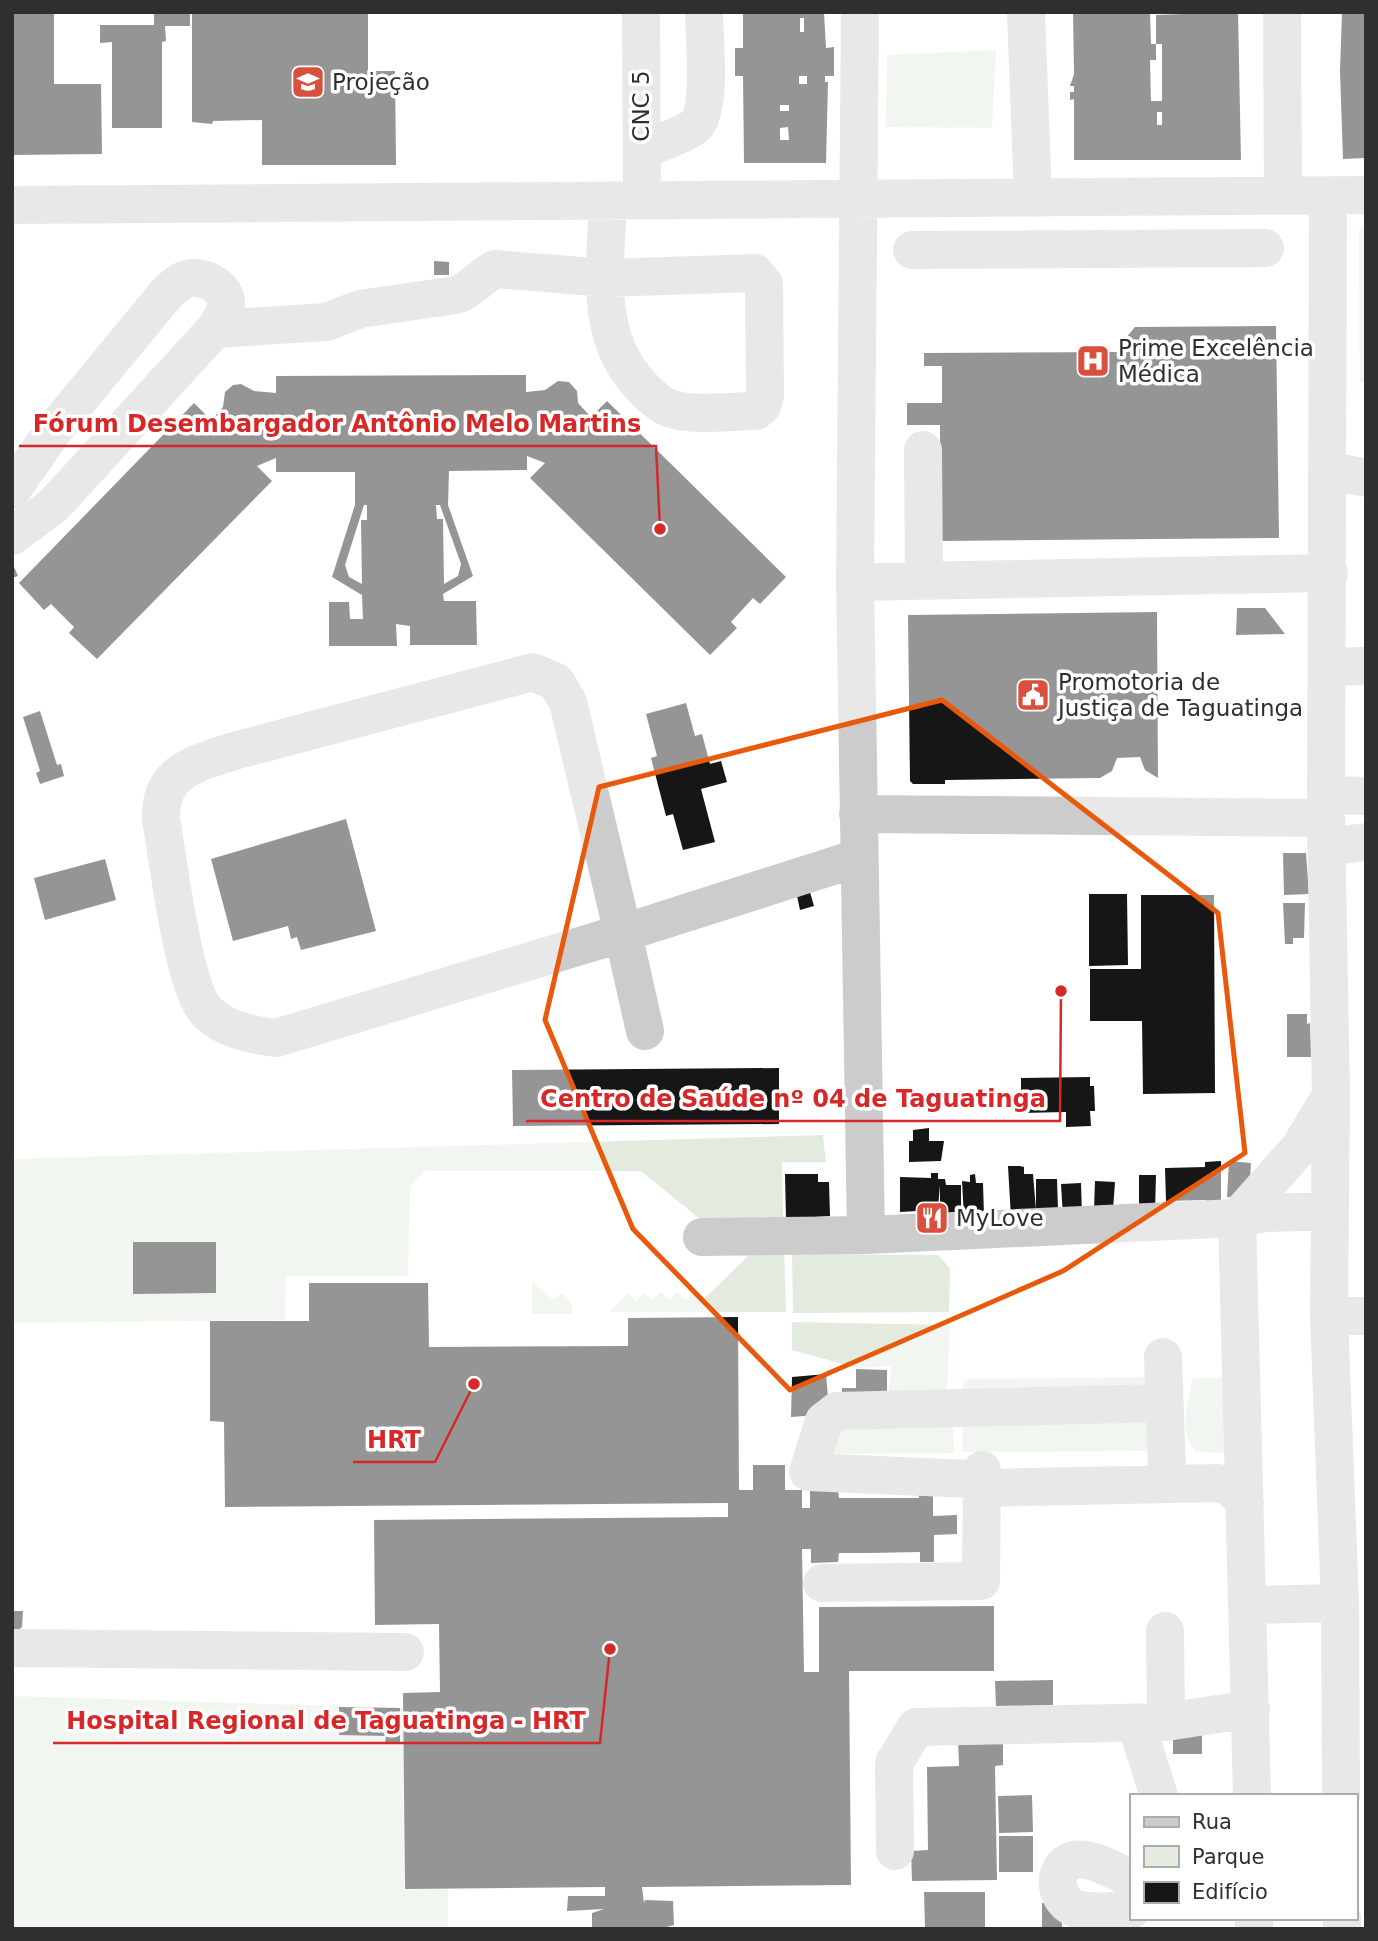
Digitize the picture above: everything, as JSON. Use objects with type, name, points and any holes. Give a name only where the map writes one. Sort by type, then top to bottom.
[{"type":"street","name":"CNC 5","points":[[606,278],[625,200],[642,150],[641,12]]},
{"type":"street","points":[[642,150],[695,126],[702,113],[705,92],[704,12]]},
{"type":"street","points":[[860,12],[855,582],[866,1235]]},
{"type":"street","points":[[1026,12],[1032,198]]},
{"type":"street","points":[[1282,12],[1283,196]]},
{"type":"street","points":[[12,205],[1366,195]]},
{"type":"street","points":[[1328,196],[1329,573],[1326,820],[1331,1095],[1330,1211],[1348,1316],[1340,1603],[1341,1794]]},
{"type":"street","points":[[1203,197],[1206,248]]},
{"type":"street","points":[[954,198],[956,250]]},
{"type":"street","points":[[912,250],[1265,248]]},
{"type":"street","points":[[215,329],[327,322],[360,309],[456,295],[467,291],[480,278],[495,270],[606,278],[755,273],[762,277],[765,383],[762,406],[755,411],[677,411],[660,405],[630,376],[617,351],[607,323],[606,278]]},
{"type":"street","points":[[12,490],[53,431],[166,293],[182,280],[193,277],[209,281],[220,289],[226,300],[225,312],[215,329],[53,506],[12,536]]},
{"type":"street","points":[[923,450],[924,580]]},
{"type":"street","points":[[1329,470],[1366,478]]},
{"type":"street","points":[[855,582],[1329,573]]},
{"type":"street","points":[[1328,667],[1366,666]]},
{"type":"street","points":[[645,1031],[623,933],[568,702],[556,681],[544,674],[533,672],[234,751],[203,761],[174,776],[161,795],[160,819],[190,976],[204,1010],[219,1022],[254,1035],[276,1038],[623,933],[858,858]]},
{"type":"street","points":[[1326,820],[1366,796]]},
{"type":"street","points":[[858,814],[1326,820],[1366,842]]},
{"type":"street","points":[[1252,1794],[1237,1219],[1300,1147],[1331,1095]]},
{"type":"street","points":[[702,1237],[866,1235],[1237,1219],[1266,1213],[1330,1211]]},
{"type":"street","points":[[1163,1357],[1167,1471]]},
{"type":"street","points":[[1164,1404],[837,1411],[824,1421],[808,1472],[979,1479],[1218,1483],[1231,1487],[1245,1503]]},
{"type":"street","points":[[979,1479],[1231,1468],[1244,1456]]},
{"type":"street","points":[[821,1583],[981,1581],[979,1479]]},
{"type":"street","points":[[1248,1605],[1340,1603]]},
{"type":"street","points":[[1159,1794],[1151,1723],[1165,1631]]},
{"type":"street","points":[[12,1648],[405,1652]]},
{"type":"street","points":[[895,1851],[894,1763],[916,1727],[1151,1723],[1251,1709]]},
{"type":"street","points":[[1130,1878],[1085,1860],[1076,1860],[1061,1869],[1058,1879],[1058,1890],[1070,1906],[1079,1910],[1130,1910]]},
{"type":"highlighted area","points":[[942,700],[1218,913],[1245,1153],[1063,1271],[790,1390],[633,1229],[545,1020],[599,787]]},
{"type":"green space","points":[[996,50],[992,128],[886,127],[887,55]]},
{"type":"green space","points":[[1359,229],[1366,229],[1366,384],[1360,381],[1360,430]]},
{"type":"green space","points":[[823,1135],[826,1162],[782,1162],[783,1222],[700,1219],[641,1171],[425,1171],[410,1186],[408,1276],[286,1276],[285,1320],[12,1323],[12,1159]]},
{"type":"green space","points":[[755,1249],[784,1249],[786,1312],[609,1312],[628,1293],[636,1301],[644,1293],[653,1300],[661,1292],[670,1300],[677,1292],[686,1300],[694,1292],[703,1300]]},
{"type":"green space","points":[[792,1254],[938,1255],[950,1269],[949,1312],[793,1313]]},
{"type":"green space","points":[[532,1282],[553,1300],[561,1293],[570,1301],[573,1314],[532,1314]]},
{"type":"green space","points":[[792,1322],[950,1325],[947,1390],[889,1392],[891,1366],[857,1368],[792,1350]]},
{"type":"green space","points":[[1146,1377],[1147,1387],[962,1389],[965,1381],[970,1379]]},
{"type":"green space","points":[[1193,1378],[1222,1378],[1228,1448],[1223,1453],[1196,1452],[1190,1445],[1186,1416]]},
{"type":"green space","points":[[1145,1421],[1149,1425],[1148,1451],[963,1452],[963,1423]]},
{"type":"green space","points":[[953,1422],[954,1453],[827,1454],[840,1428]]},
{"type":"green space","points":[[12,1696],[403,1708],[404,1889],[448,1889],[448,1929],[12,1929]]},
{"type":"building","points":[[12,12],[54,12],[54,84],[101,84],[102,154],[12,155]]},
{"type":"building","points":[[154,12],[190,12],[190,26],[165,26],[166,41],[162,42],[162,128],[112,128],[112,42],[100,43],[100,25],[154,25]]},
{"type":"building","points":[[192,12],[368,12],[368,71],[395,71],[396,165],[262,165],[262,120],[213,121],[212,124],[192,122]]},
{"type":"building","points":[[743,12],[824,12],[826,48],[834,47],[834,76],[825,76],[825,82],[828,82],[826,163],[744,163],[743,76],[735,76],[735,48],[743,48]],"holes":[[[800,18],[804,18],[804,32],[800,32]],[[799,76],[807,76],[807,84],[799,84]],[[780,105],[789,105],[789,111],[780,111]],[[788,127],[789,140],[780,140],[780,128]]]},
{"type":"building","points":[[1073,12],[1150,12],[1151,44],[1156,44],[1156,15],[1238,12],[1241,160],[1074,160],[1074,99],[1070,100],[1070,92],[1074,92],[1074,86],[1070,86],[1074,74]],"holes":[[[1156,44],[1162,44],[1162,101],[1151,101],[1150,60],[1156,60]],[[1157,112],[1162,112],[1162,125],[1157,125]]]},
{"type":"building","points":[[1342,12],[1366,12],[1366,158],[1343,159],[1340,71]]},
{"type":"building","points":[[434,261],[449,262],[449,275],[434,275]]},
{"type":"building","points":[[1276,326],[1279,538],[940,541],[940,425],[907,425],[907,403],[942,403],[942,366],[924,366],[924,353],[1124,352],[1125,339],[1135,327]]},
{"type":"building","points":[[526,375],[526,392],[545,390],[558,381],[569,382],[577,391],[578,403],[591,417],[607,401],[786,577],[760,604],[753,598],[731,622],[737,628],[710,655],[530,478],[545,463],[527,456],[527,470],[449,471],[448,505],[473,576],[443,594],[444,601],[476,601],[477,645],[410,645],[410,626],[396,624],[397,646],[329,646],[329,602],[349,602],[350,619],[363,619],[362,595],[332,577],[355,505],[355,472],[276,472],[276,458],[257,466],[272,481],[97,659],[69,633],[74,627],[51,604],[44,610],[19,583],[194,403],[211,420],[223,407],[225,392],[233,385],[241,384],[254,391],[276,393],[276,376]],"holes":[[[364,505],[367,505],[367,520],[361,520],[362,584],[349,577],[345,565]],[[436,505],[440,505],[461,564],[458,576],[444,584],[443,519],[437,519]]]},
{"type":"building","points":[[12,562],[18,576],[12,578]]},
{"type":"building","points":[[1237,608],[1265,608],[1285,634],[1236,635]]},
{"type":"building","name":"Promotoria de Justiça de Taguatinga","points":[[1157,612],[1158,778],[1145,770],[1140,757],[1117,758],[1112,771],[1100,778],[945,780],[945,784],[913,784],[910,781],[908,615]]},
{"type":"building","points":[[686,703],[695,736],[702,734],[710,764],[721,761],[727,782],[701,789],[715,842],[683,850],[673,814],[666,816],[651,758],[657,756],[646,714]]},
{"type":"building","points":[[40,711],[57,765],[61,764],[64,776],[40,784],[36,773],[40,771],[23,717]]},
{"type":"building","points":[[346,819],[376,931],[301,950],[297,937],[291,939],[288,926],[233,941],[211,859]]},
{"type":"building","points":[[1283,853],[1306,853],[1309,894],[1284,895]]},
{"type":"building","points":[[105,859],[116,900],[45,920],[34,878]]},
{"type":"building","points":[[810,892],[814,906],[800,910],[797,896]]},
{"type":"building","points":[[1089,894],[1127,894],[1128,965],[1089,966]]},
{"type":"building","points":[[1141,895],[1214,895],[1215,1093],[1143,1094],[1142,1021],[1090,1021],[1090,969],[1141,969]]},
{"type":"building","points":[[1283,903],[1305,903],[1304,938],[1293,938],[1293,944],[1285,944]]},
{"type":"building","points":[[1287,1014],[1307,1014],[1307,1024],[1310,1023],[1311,1057],[1287,1057]]},
{"type":"building","points":[[779,1068],[779,1124],[513,1126],[512,1070]]},
{"type":"building","points":[[1090,1077],[1090,1086],[1094,1086],[1095,1111],[1090,1111],[1091,1126],[1066,1127],[1066,1112],[1021,1113],[1021,1078]]},
{"type":"building","points":[[929,1128],[929,1141],[944,1141],[941,1161],[909,1162],[909,1141],[913,1141],[913,1130]]},
{"type":"building","points":[[1221,1161],[1221,1206],[1205,1200],[1166,1201],[1165,1168],[1205,1167],[1205,1162]]},
{"type":"building","points":[[1229,1161],[1251,1163],[1249,1198],[1227,1197]]},
{"type":"building","points":[[1008,1166],[1024,1167],[1024,1174],[1033,1174],[1036,1210],[1036,1179],[1057,1179],[1058,1209],[1011,1218]]},
{"type":"building","points":[[931,1173],[938,1173],[938,1179],[945,1179],[946,1185],[961,1185],[961,1218],[940,1218],[940,1185],[937,1219],[919,1219],[917,1211],[900,1212],[900,1177],[931,1178]]},
{"type":"building","points":[[785,1174],[818,1174],[818,1182],[829,1182],[830,1216],[786,1219]]},
{"type":"building","points":[[975,1174],[976,1183],[983,1183],[984,1216],[964,1217],[962,1181],[970,1182],[970,1175]]},
{"type":"building","points":[[1139,1175],[1156,1175],[1155,1212],[1139,1211]]},
{"type":"building","points":[[1095,1181],[1115,1182],[1113,1210],[1094,1209]]},
{"type":"building","points":[[1081,1183],[1082,1216],[1063,1217],[1061,1184]]},
{"type":"building","points":[[133,1242],[216,1242],[216,1293],[133,1294]]},
{"type":"building","points":[[309,1283],[428,1283],[429,1347],[628,1346],[628,1318],[738,1317],[739,1490],[753,1490],[753,1465],[785,1465],[785,1490],[802,1490],[802,1508],[810,1508],[810,1490],[838,1489],[839,1498],[919,1498],[919,1489],[933,1489],[933,1516],[957,1515],[957,1534],[934,1535],[934,1562],[920,1562],[920,1552],[839,1553],[838,1562],[811,1563],[811,1549],[802,1549],[804,1672],[819,1672],[819,1607],[994,1606],[994,1671],[849,1671],[851,1885],[642,1887],[644,1903],[645,1900],[673,1901],[674,1925],[659,1929],[592,1929],[592,1913],[604,1909],[567,1911],[568,1896],[605,1896],[605,1887],[405,1889],[403,1693],[440,1692],[439,1624],[375,1625],[374,1520],[728,1517],[728,1503],[225,1507],[224,1422],[210,1421],[210,1321],[309,1321]]},
{"type":"building","points":[[856,1369],[887,1370],[887,1405],[842,1404],[842,1388],[856,1388]]},
{"type":"building","points":[[826,1374],[828,1397],[818,1415],[791,1417],[792,1377]]},
{"type":"building","points":[[12,1611],[23,1611],[22,1627],[16,1632],[12,1632]]},
{"type":"building","points":[[1053,1680],[1053,1705],[996,1706],[995,1681]]},
{"type":"building","points":[[339,1707],[400,1708],[400,1744],[385,1744],[386,1736],[339,1735]]},
{"type":"building","points":[[1173,1734],[1202,1734],[1202,1754],[1173,1754]]},
{"type":"building","points":[[958,1738],[1003,1738],[1003,1765],[995,1766],[997,1880],[912,1881],[911,1851],[928,1850],[927,1767],[959,1766]]},
{"type":"building","points":[[1032,1795],[1033,1832],[999,1833],[998,1796]]},
{"type":"building","points":[[999,1836],[1033,1836],[1033,1872],[999,1872]]},
{"type":"building","points":[[924,1892],[985,1892],[985,1927],[925,1928]]},
{"type":"building","points":[[1042,1903],[1062,1903],[1062,1929],[1042,1929]]},
{"type":"place","name":"Projeção","points":[[308,82]]},
{"type":"place","name":"Prime Excelência Médica","points":[[1093,361]]},
{"type":"place","name":"Fórum Desembargador Antônio Melo Martins","points":[[660,529]]},
{"type":"place","name":"Promotoria de Justiça de Taguatinga","points":[[1033,695]]},
{"type":"place","name":"Centro de Saúde nº 04 de Taguatinga","points":[[1061,991]]},
{"type":"place","name":"MyLove","points":[[932,1218]]},
{"type":"place","name":"HRT","points":[[474,1384]]},
{"type":"place","name":"Hospital Regional de Taguatinga - HRT","points":[[610,1649]]}]
